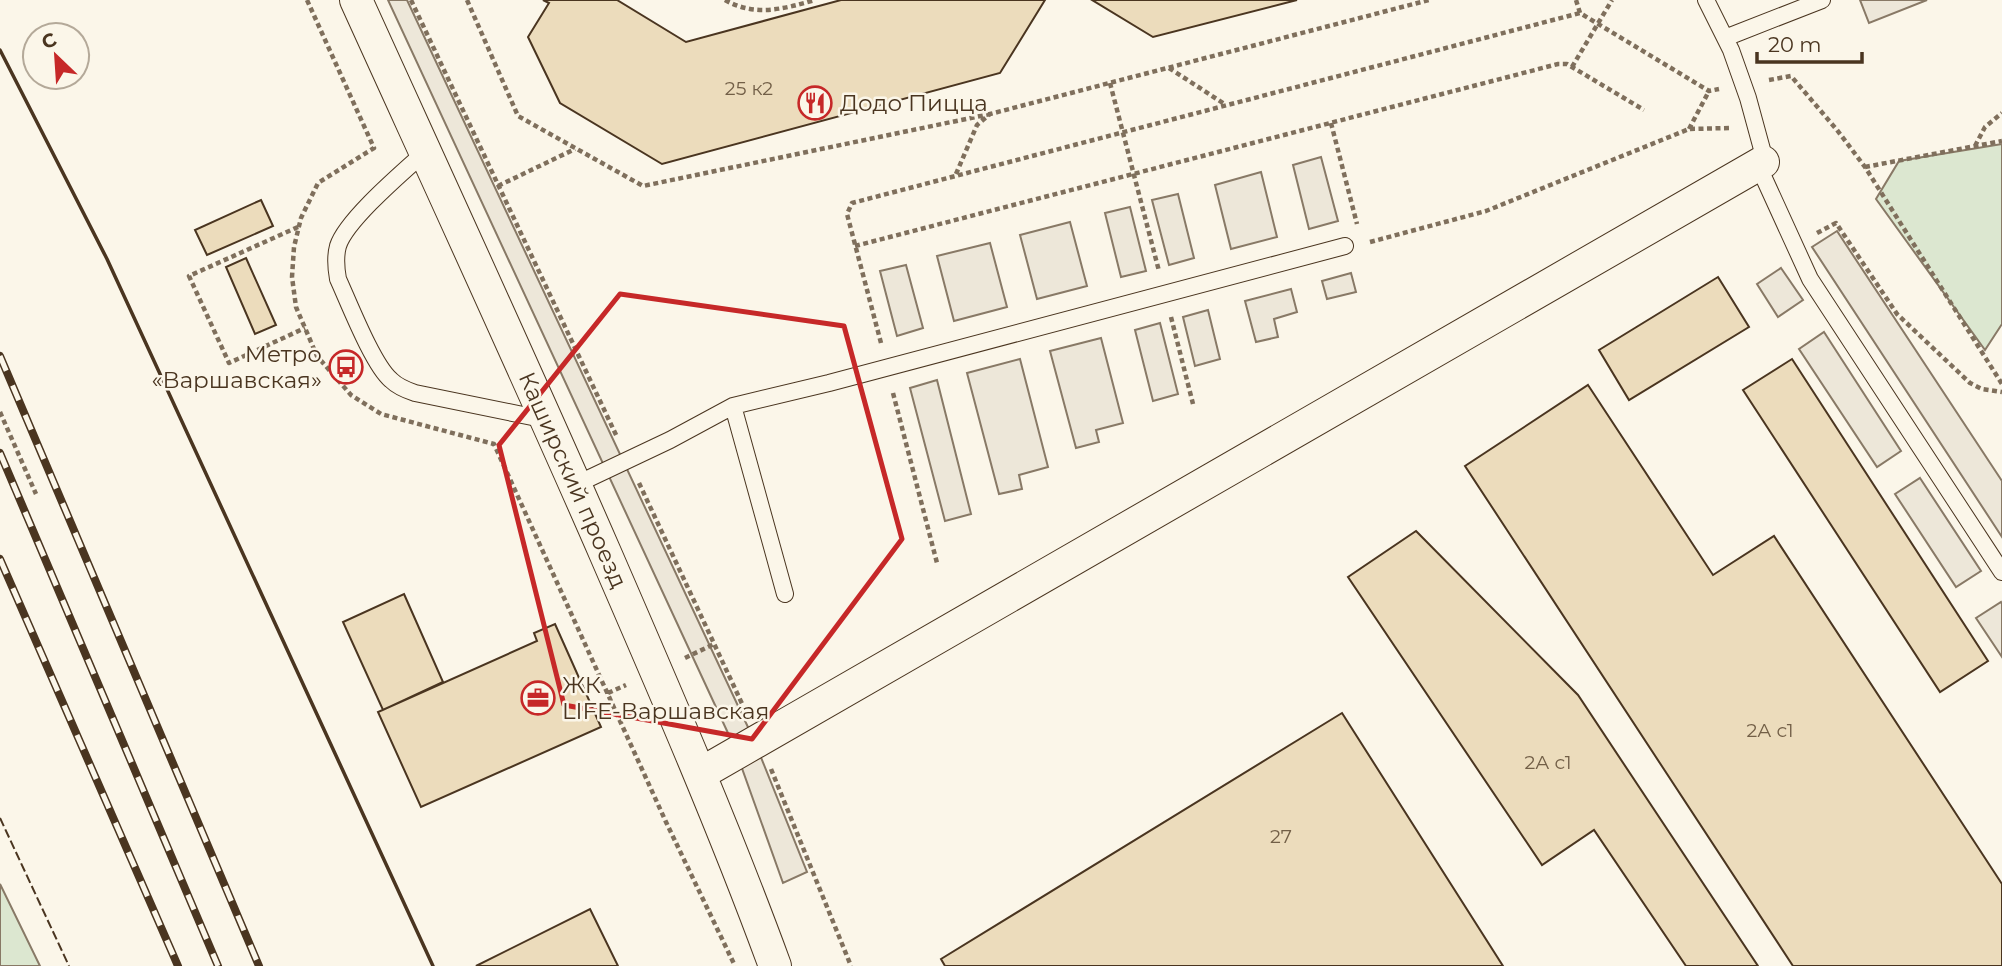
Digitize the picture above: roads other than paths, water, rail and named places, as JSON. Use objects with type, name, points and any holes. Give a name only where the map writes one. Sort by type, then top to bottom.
[{"type":"street","name":"Каширский проезд","points":[[356,0],[547,420],[700,774],[775,966]]},
{"type":"street","points":[[700,774],[1763,162]]},
{"type":"lane","points":[[1706,0],[1743,84],[1763,153],[1763,176],[1810,279],[2002,572]]},
{"type":"lane","points":[[1725,38],[1822,0]]},
{"type":"lane","points":[[425,152],[368,205],[339,243],[335,266],[338,279],[378,363],[389,379],[415,393],[547,420]]},
{"type":"lane","points":[[575,485],[670,440],[733,406],[1345,246]]},
{"type":"lane","points":[[733,406],[785,594]]},
{"type":"railway","points":[[0,356],[259,966]]},
{"type":"railway","points":[[0,453],[218,966]]},
{"type":"railway","points":[[0,559],[178,966]]},
{"type":"place","name":"Додо Пицца","points":[[815,103]]},
{"type":"place","name":"Метро «Варшавская»","points":[[346,367]]},
{"type":"place","name":"ЖК LIFE-Варшавская","points":[[538,698]]}]
